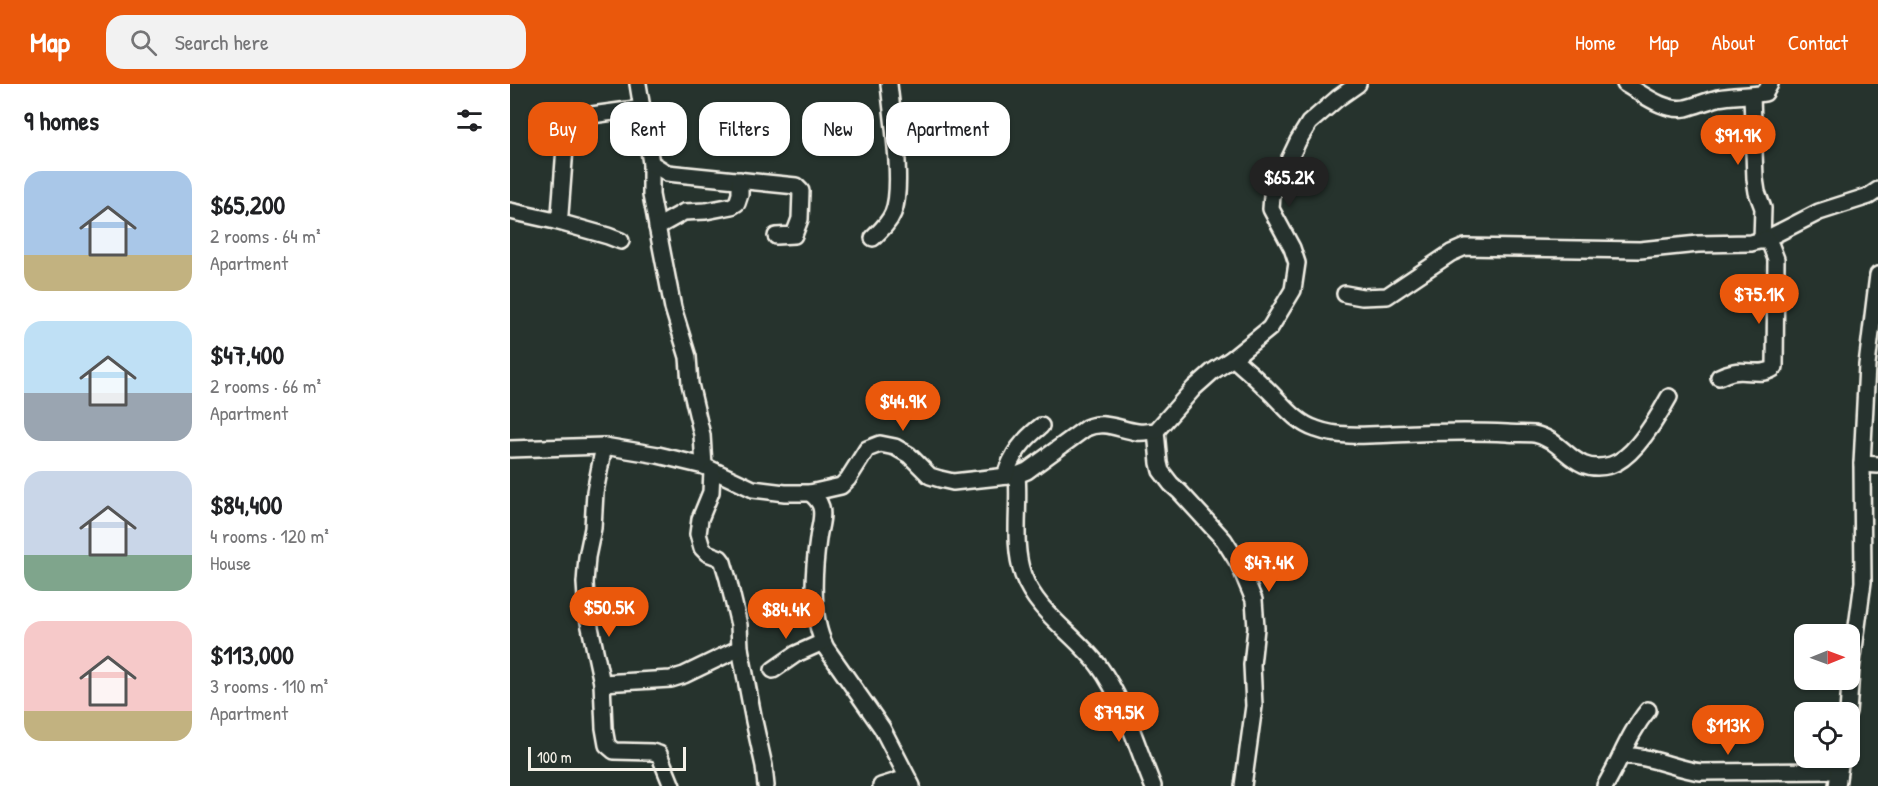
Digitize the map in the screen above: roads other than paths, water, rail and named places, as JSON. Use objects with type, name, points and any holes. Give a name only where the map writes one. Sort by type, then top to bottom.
[{"type":"street","points":[[638,84],[642,102]]},
{"type":"street","points":[[873,237],[889,221],[894,211],[898,181],[889,84]]},
{"type":"street","points":[[510,449],[604,446],[658,455],[708,469],[753,489],[810,493],[841,486],[867,449],[880,444],[895,447],[909,455],[930,476],[953,482],[1027,471],[1094,424],[1102,423],[1139,432],[1156,430],[1194,388],[1270,328],[1293,290],[1297,263],[1292,248],[1270,208],[1272,196],[1298,141],[1310,123],[1337,91],[1358,84]]},
{"type":"street","points":[[1625,84],[1659,104],[1675,108],[1684,108],[1720,98],[1765,93],[1770,84]]},
{"type":"street","points":[[1752,96],[1755,179],[1763,208],[1764,240]]},
{"type":"street","points":[[555,221],[560,214],[567,121],[610,112]]},
{"type":"street","points":[[650,156],[651,195],[673,308],[688,357],[690,384],[702,435],[711,492],[700,519],[698,534],[702,548],[723,562],[739,625],[740,648],[766,786]]},
{"type":"street","points":[[651,163],[667,173],[796,186],[801,191],[800,219],[794,235],[776,236]]},
{"type":"street","points":[[657,227],[684,212],[732,206],[737,202],[740,194],[740,180]]},
{"type":"street","points":[[1345,294],[1362,297],[1388,296],[1451,253],[1465,247],[1640,250],[1698,244],[1751,243],[1764,240],[1819,212],[1869,196],[1878,190]]},
{"type":"street","points":[[510,211],[555,221],[621,241]]},
{"type":"street","points":[[1719,377],[1733,372],[1773,370],[1775,367],[1776,259],[1772,246],[1764,240]]},
{"type":"street","points":[[1849,702],[1863,582],[1862,464],[1867,365],[1878,275]]},
{"type":"street","points":[[1233,358],[1257,379],[1285,409],[1315,429],[1332,434],[1360,435],[1463,430],[1534,434],[1553,442],[1576,461],[1590,468],[1612,465],[1622,460],[1642,439],[1670,397]]},
{"type":"street","points":[[1041,426],[1029,435],[1012,457],[1011,475],[1018,546],[1024,578],[1047,613],[1098,664],[1115,689],[1153,786]]},
{"type":"street","points":[[1156,430],[1161,471],[1224,540],[1239,564],[1254,600],[1256,628],[1252,665],[1254,706],[1243,786]]},
{"type":"street","points":[[604,446],[595,492],[585,583],[586,613],[602,683],[607,745],[619,752],[659,754],[672,786]]},
{"type":"street","points":[[1862,464],[1878,465]]},
{"type":"street","points":[[810,493],[819,501],[822,512],[814,593],[823,642],[882,728],[910,782],[881,786]]},
{"type":"street","points":[[773,670],[795,654],[823,642]]},
{"type":"street","points":[[602,683],[671,679],[740,648]]},
{"type":"street","points":[[1605,786],[1630,735],[1648,711]]},
{"type":"street","points":[[1621,756],[1639,757],[1701,772],[1839,772]]}]
